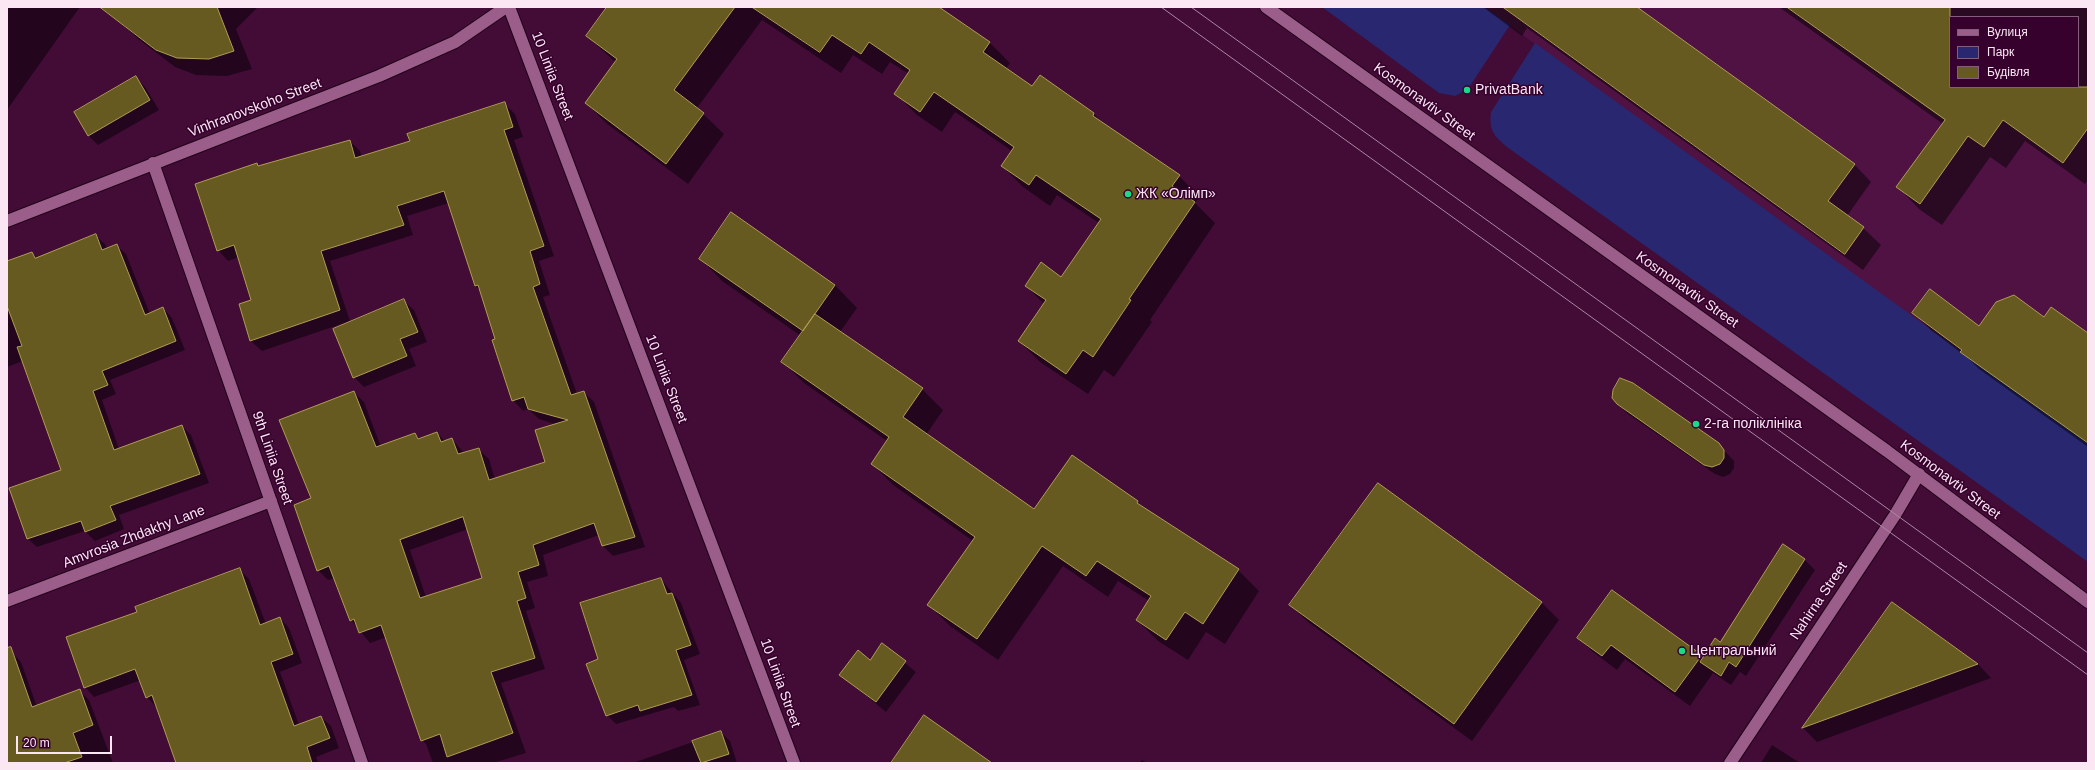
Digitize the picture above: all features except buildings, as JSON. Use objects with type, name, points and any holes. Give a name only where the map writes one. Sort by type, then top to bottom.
[{"type":"street","name":"Vinhranovskoho Street","points":[[7,221],[379,76],[455,42],[506,7]]},
{"type":"street","name":"10 Liniia Street","points":[[509,7],[794,763]]},
{"type":"street","name":"Kosmonavtiv Street","points":[[1266,7],[1919,474],[2088,602]]},
{"type":"street","name":"9th Liniia Street","points":[[153,163],[362,763]]},
{"type":"street","name":"Nahirna Street","points":[[1730,763],[1895,515],[1919,474]]},
{"type":"street","name":"Amvrosia Zhdakhy Lane","points":[[7,601],[271,502]]},
{"type":"shaded area","points":[[1484,7],[2088,7],[2088,443],[1960,352]]},
{"type":"green space","points":[[1322,7],[1484,7],[1510,25],[1468,89],[1455,96],[1439,93]]},
{"type":"green space","points":[[1535,43],[2088,443],[2088,562],[1502,143],[1491,128],[1491,112]]},
{"type":"tram line","points":[[1161,7],[2088,675]]},
{"type":"tram line","points":[[1191,7],[2088,653]]},
{"type":"place","name":"PrivatBank","points":[[1467,90]]},
{"type":"place","name":"ЖК «Олімп»","points":[[1128,194]]},
{"type":"place","name":"2-га поліклініка","points":[[1696,424]]},
{"type":"place","name":"Центральний","points":[[1682,651]]}]
